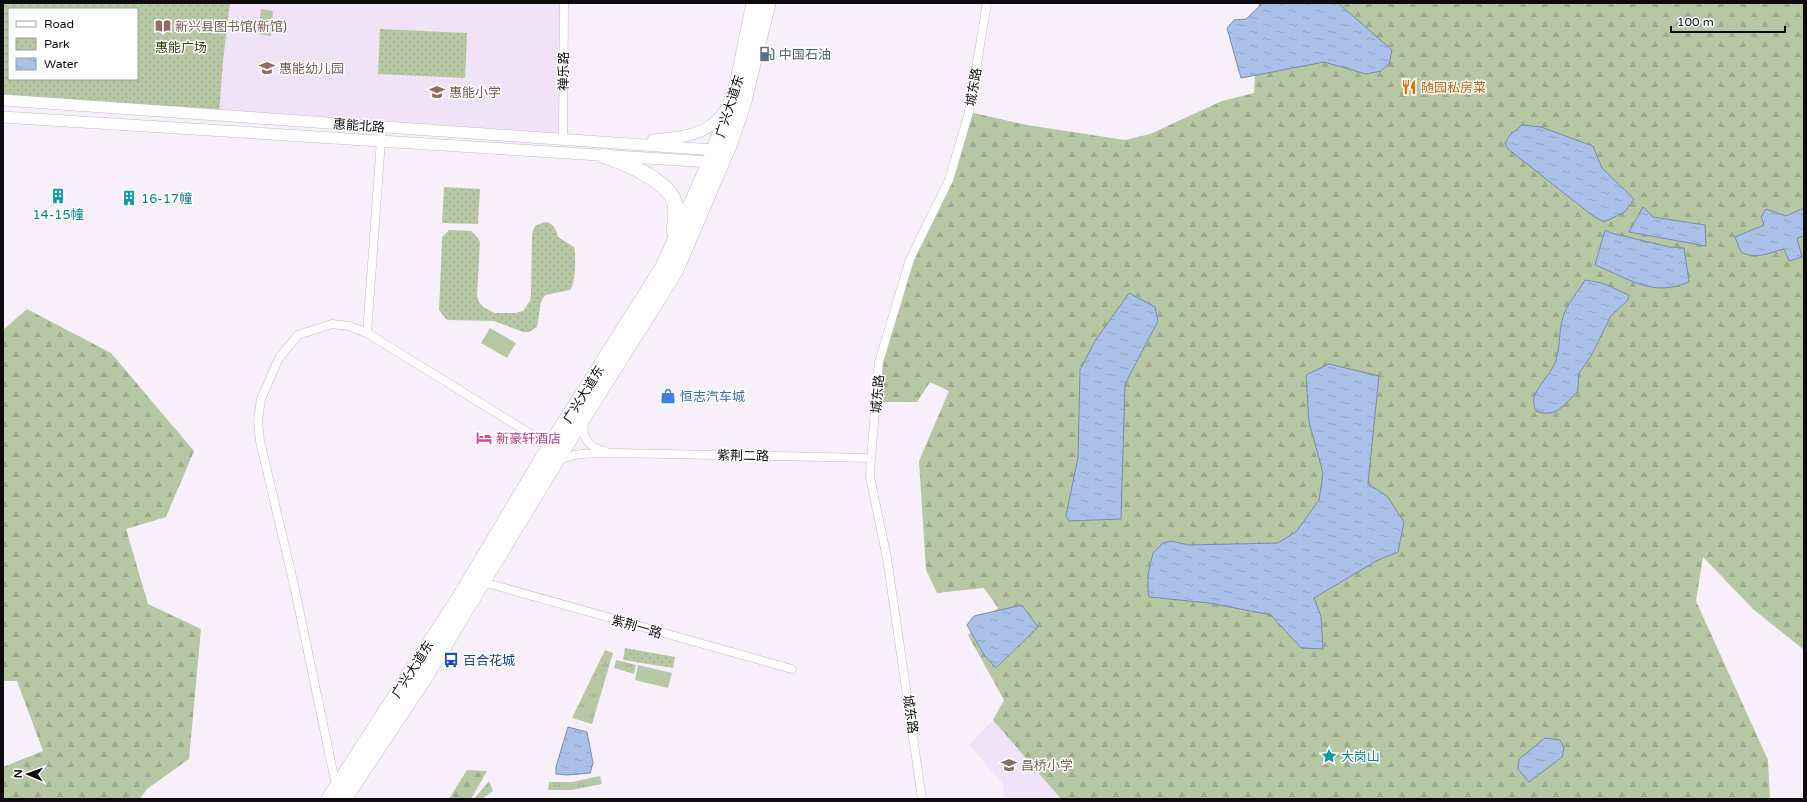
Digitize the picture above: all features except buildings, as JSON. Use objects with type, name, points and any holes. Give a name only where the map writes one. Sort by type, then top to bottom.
[{"type":"highway","name":"广兴大道东","points":[[337,795],[550,446],[663,267],[672,243],[712,156],[737,85],[754,3]]},
{"type":"highway","name":"广兴大道东","points":[[337,795],[425,677],[554,464],[675,272],[730,143],[743,105],[768,3]]},
{"type":"highway","points":[[605,156],[631,165],[667,190],[675,202],[676,216],[672,243]]},
{"type":"street","name":"禅乐路","points":[[563,139],[564,3]]},
{"type":"street","name":"城东路","points":[[922,799],[888,558],[870,477],[871,458],[879,362],[910,259],[949,180],[969,112],[987,3]]},
{"type":"street","points":[[616,143],[675,138],[701,132],[713,124],[724,111],[737,85]]},
{"type":"street","name":"惠能北路","points":[[3,100],[616,143],[712,156]]},
{"type":"street","name":"惠能北路","points":[[3,116],[605,156],[712,156]]},
{"type":"street","points":[[367,333],[382,127]]},
{"type":"street","points":[[337,795],[294,585],[264,462],[258,421],[261,398],[279,358],[298,335],[332,324],[349,326],[367,333],[550,446]]},
{"type":"street","name":"紫荆二路","points":[[586,414],[583,429],[584,437],[588,444],[598,450],[616,453]]},
{"type":"street","name":"紫荆二路","points":[[554,464],[566,457],[586,454],[616,453],[871,458]]},
{"type":"street","name":"紫荆一路","points":[[483,582],[792,669]]},
{"type":"shaded area","name":"惠能小学","points":[[230,3],[564,3],[563,139],[219,116],[223,61]]},
{"type":"shaded area","name":"昌桥小学","points":[[993,720],[1061,799],[1005,799],[1003,784],[969,745]]},
{"type":"green space","name":"惠能广场","points":[[3,3],[230,3],[223,61],[219,116],[3,100]]},
{"type":"green space","points":[[1259,3],[1804,3],[1804,650],[1753,609],[1703,557],[1696,601],[1768,760],[1770,799],[1061,799],[993,720],[1004,700],[968,635],[998,608],[984,588],[937,593],[926,570],[919,461],[949,391],[930,382],[917,402],[876,402],[879,362],[910,259],[949,180],[969,112],[1027,125],[1125,140],[1150,134],[1222,101],[1254,93]]},
{"type":"green space","points":[[261,9],[273,11],[271,36],[258,34]]},
{"type":"green space","points":[[380,29],[467,33],[465,78],[378,74]]},
{"type":"green space","points":[[444,187],[480,189],[478,224],[442,223]]},
{"type":"green space","points":[[544,222],[550,223],[555,229],[558,237],[574,247],[575,269],[572,287],[570,290],[545,295],[541,302],[537,327],[529,332],[523,332],[494,321],[448,320],[445,318],[439,310],[442,237],[449,230],[471,231],[480,242],[477,296],[483,307],[495,313],[516,313],[523,311],[530,301],[532,234],[535,226]]},
{"type":"green space","points":[[27,309],[111,353],[194,451],[166,517],[126,529],[148,604],[201,629],[189,759],[147,789],[140,799],[3,799],[3,767],[43,751],[17,681],[3,681],[3,330]]},
{"type":"green space","points":[[490,328],[516,343],[507,358],[481,343]]},
{"type":"green space","points":[[625,648],[675,657],[673,668],[623,660]]},
{"type":"green space","points":[[605,650],[613,653],[592,724],[572,718]]},
{"type":"green space","points":[[616,660],[636,665],[634,674],[614,668]]},
{"type":"green space","points":[[638,665],[672,673],[668,688],[635,680]]},
{"type":"green space","points":[[467,770],[487,771],[471,799],[449,799]]},
{"type":"green space","points":[[600,776],[602,784],[572,790],[548,790],[549,782],[572,782]]},
{"type":"green space","points":[[489,781],[493,791],[482,799],[474,799]]},
{"type":"water","points":[[1263,3],[1338,3],[1392,50],[1389,64],[1381,71],[1366,74],[1324,62],[1241,78],[1227,28],[1234,20],[1246,19]]},
{"type":"water","points":[[1522,125],[1541,127],[1593,146],[1602,168],[1634,199],[1625,212],[1604,222],[1593,216],[1508,149],[1505,144],[1509,136]]},
{"type":"water","points":[[1643,207],[1653,217],[1705,225],[1706,246],[1629,232]]},
{"type":"water","points":[[1804,208],[1804,236],[1797,238],[1802,257],[1789,261],[1784,249],[1757,256],[1741,252],[1735,237],[1764,225],[1761,217],[1766,209],[1786,216]]},
{"type":"water","points":[[1605,230],[1611,233],[1669,247],[1684,248],[1689,282],[1663,288],[1652,287],[1640,284],[1595,265]]},
{"type":"water","points":[[1585,280],[1602,283],[1629,295],[1628,300],[1611,316],[1591,356],[1579,373],[1578,391],[1555,412],[1543,413],[1536,411],[1534,399],[1539,387],[1554,365],[1559,347],[1563,317]]},
{"type":"water","points":[[1129,293],[1155,307],[1158,321],[1125,384],[1121,519],[1069,521],[1066,516],[1078,457],[1080,370],[1095,341]]},
{"type":"water","points":[[1329,364],[1379,376],[1368,484],[1387,496],[1404,522],[1398,552],[1378,560],[1314,598],[1321,616],[1323,649],[1301,648],[1271,615],[1209,603],[1149,597],[1148,574],[1153,553],[1163,543],[1171,541],[1189,545],[1278,543],[1296,532],[1319,500],[1323,473],[1309,422],[1306,375]]},
{"type":"water","points":[[1022,605],[1038,627],[996,668],[984,655],[967,625],[974,616]]},
{"type":"water","points":[[568,727],[587,732],[593,763],[590,773],[567,775],[556,774],[556,767]]},
{"type":"water","points":[[1545,738],[1560,740],[1564,748],[1562,757],[1529,782],[1518,769],[1519,759]]},
{"type":"place","name":"新兴县图书馆(新馆)","points":[[163,26]]},
{"type":"place","name":"中国石油","points":[[767,54]]},
{"type":"place","name":"惠能幼儿园","points":[[267,68]]},
{"type":"place","name":"随园私房菜","points":[[1409,87]]},
{"type":"place","name":"惠能小学","points":[[437,92]]},
{"type":"place","name":"14-15幢","points":[[58,196]]},
{"type":"place","name":"16-17幢","points":[[129,198]]},
{"type":"place","name":"恒志汽车城","points":[[668,396]]},
{"type":"place","name":"新豪轩酒店","points":[[484,438]]},
{"type":"place","name":"百合花城","points":[[451,660]]},
{"type":"place","name":"大岗山","points":[[1329,756]]},
{"type":"place","name":"昌桥小学","points":[[1009,765]]}]
